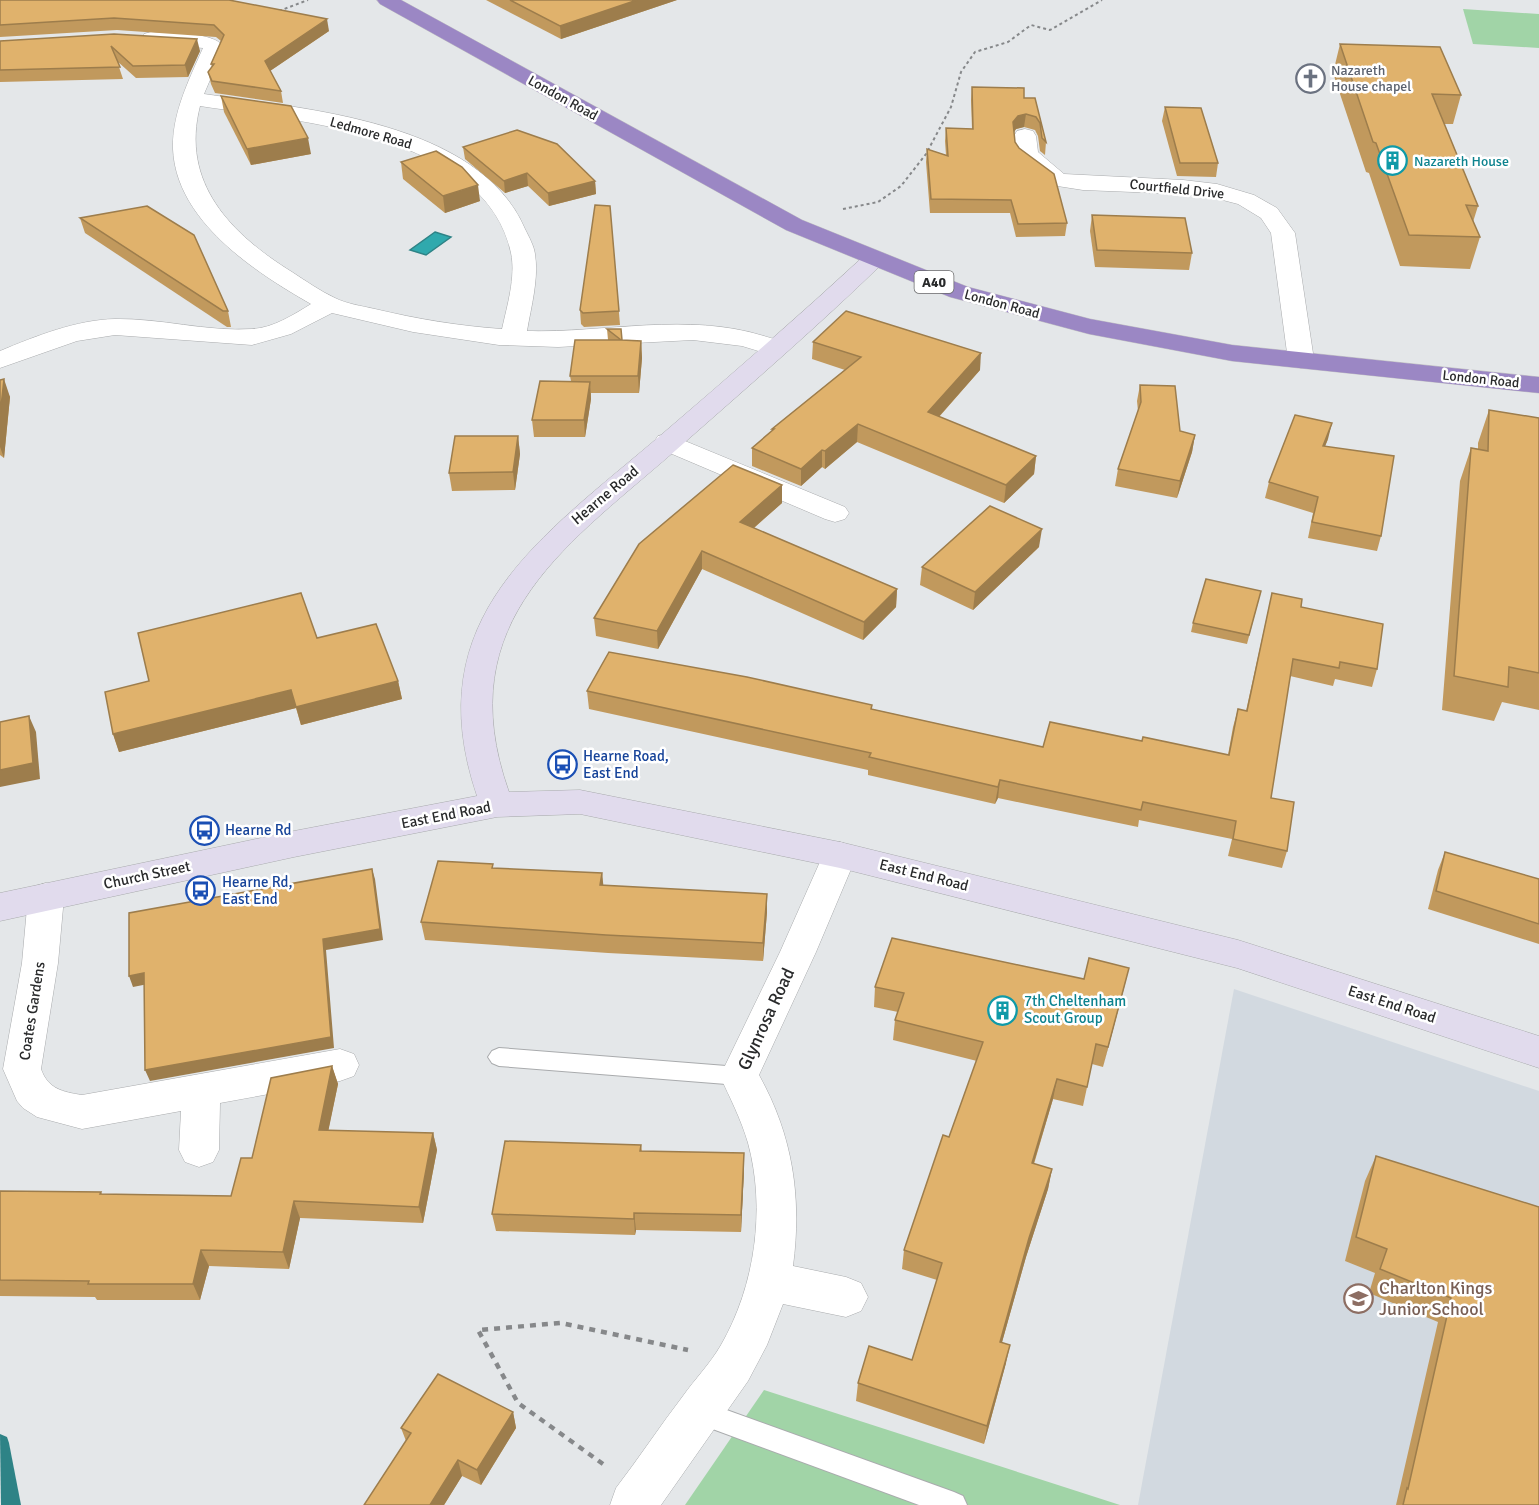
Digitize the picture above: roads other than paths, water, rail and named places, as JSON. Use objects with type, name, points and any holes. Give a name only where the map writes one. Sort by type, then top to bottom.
[{"type":"highway","name":"London Road","points":[[387,0],[794,225],[958,292],[1055,318],[1160,341],[1232,353],[1539,385]]},
{"type":"street","points":[[128,38],[209,43],[214,47],[186,117],[185,157],[190,178],[200,198],[230,237],[276,274],[328,304],[421,327],[513,338],[579,338],[689,330],[736,335],[775,348]]},
{"type":"street","name":"Ledmore Road","points":[[192,98],[366,128],[420,147],[465,171],[498,201],[519,236],[524,255],[513,338]]},
{"type":"street","name":"Courtfield Drive","points":[[1025,136],[1027,154],[1057,180],[1212,190],[1240,197],[1265,209],[1280,224],[1283,232],[1301,360]]},
{"type":"street","name":"Hearne Road","points":[[497,805],[478,737],[476,704],[480,671],[488,640],[502,608],[520,578],[569,525],[668,442],[874,259]]},
{"type":"street","points":[[0,360],[50,339],[99,328],[115,327],[252,337],[294,325],[328,304]]},
{"type":"street","points":[[668,442],[836,513]]},
{"type":"street","name":"East End Road","points":[[294,844],[497,805],[580,802],[840,855],[1238,954],[1539,1052]]},
{"type":"street","name":"Church Street","points":[[0,906],[294,844]]},
{"type":"street","name":"Glynrosa Road","points":[[638,1498],[736,1359],[755,1320],[769,1281],[777,1236],[777,1192],[767,1141],[758,1112],[739,1076],[798,952],[840,855]]},
{"type":"street","name":"Coates Gardens","points":[[46,897],[40,963],[22,1069],[33,1094],[45,1103],[62,1110],[82,1112],[340,1065]]},
{"type":"street","points":[[199,1150],[201,1091]]},
{"type":"street","points":[[769,1281],[846,1297]]},
{"type":"lane","points":[[499,1057],[739,1076]]},
{"type":"lane","points":[[699,1412],[954,1505]]},
{"type":"water","points":[[435,232],[451,237],[426,255],[410,250]]},
{"type":"waterway","points":[[0,1443],[11,1505]]},
{"type":"place","name":"Nazareth House chapel","points":[[1310,78]]},
{"type":"place","name":"Nazareth House","points":[[1393,161]]},
{"type":"place","name":"Hearne Road, East End","points":[[562,765]]},
{"type":"place","name":"Hearne Rd","points":[[204,830]]},
{"type":"place","name":"Hearne Rd, East End","points":[[201,891]]},
{"type":"place","name":"7th Cheltenham Scout Group","points":[[1003,1010]]},
{"type":"place","name":"Charlton Kings Junior School","points":[[1358,1298]]}]
